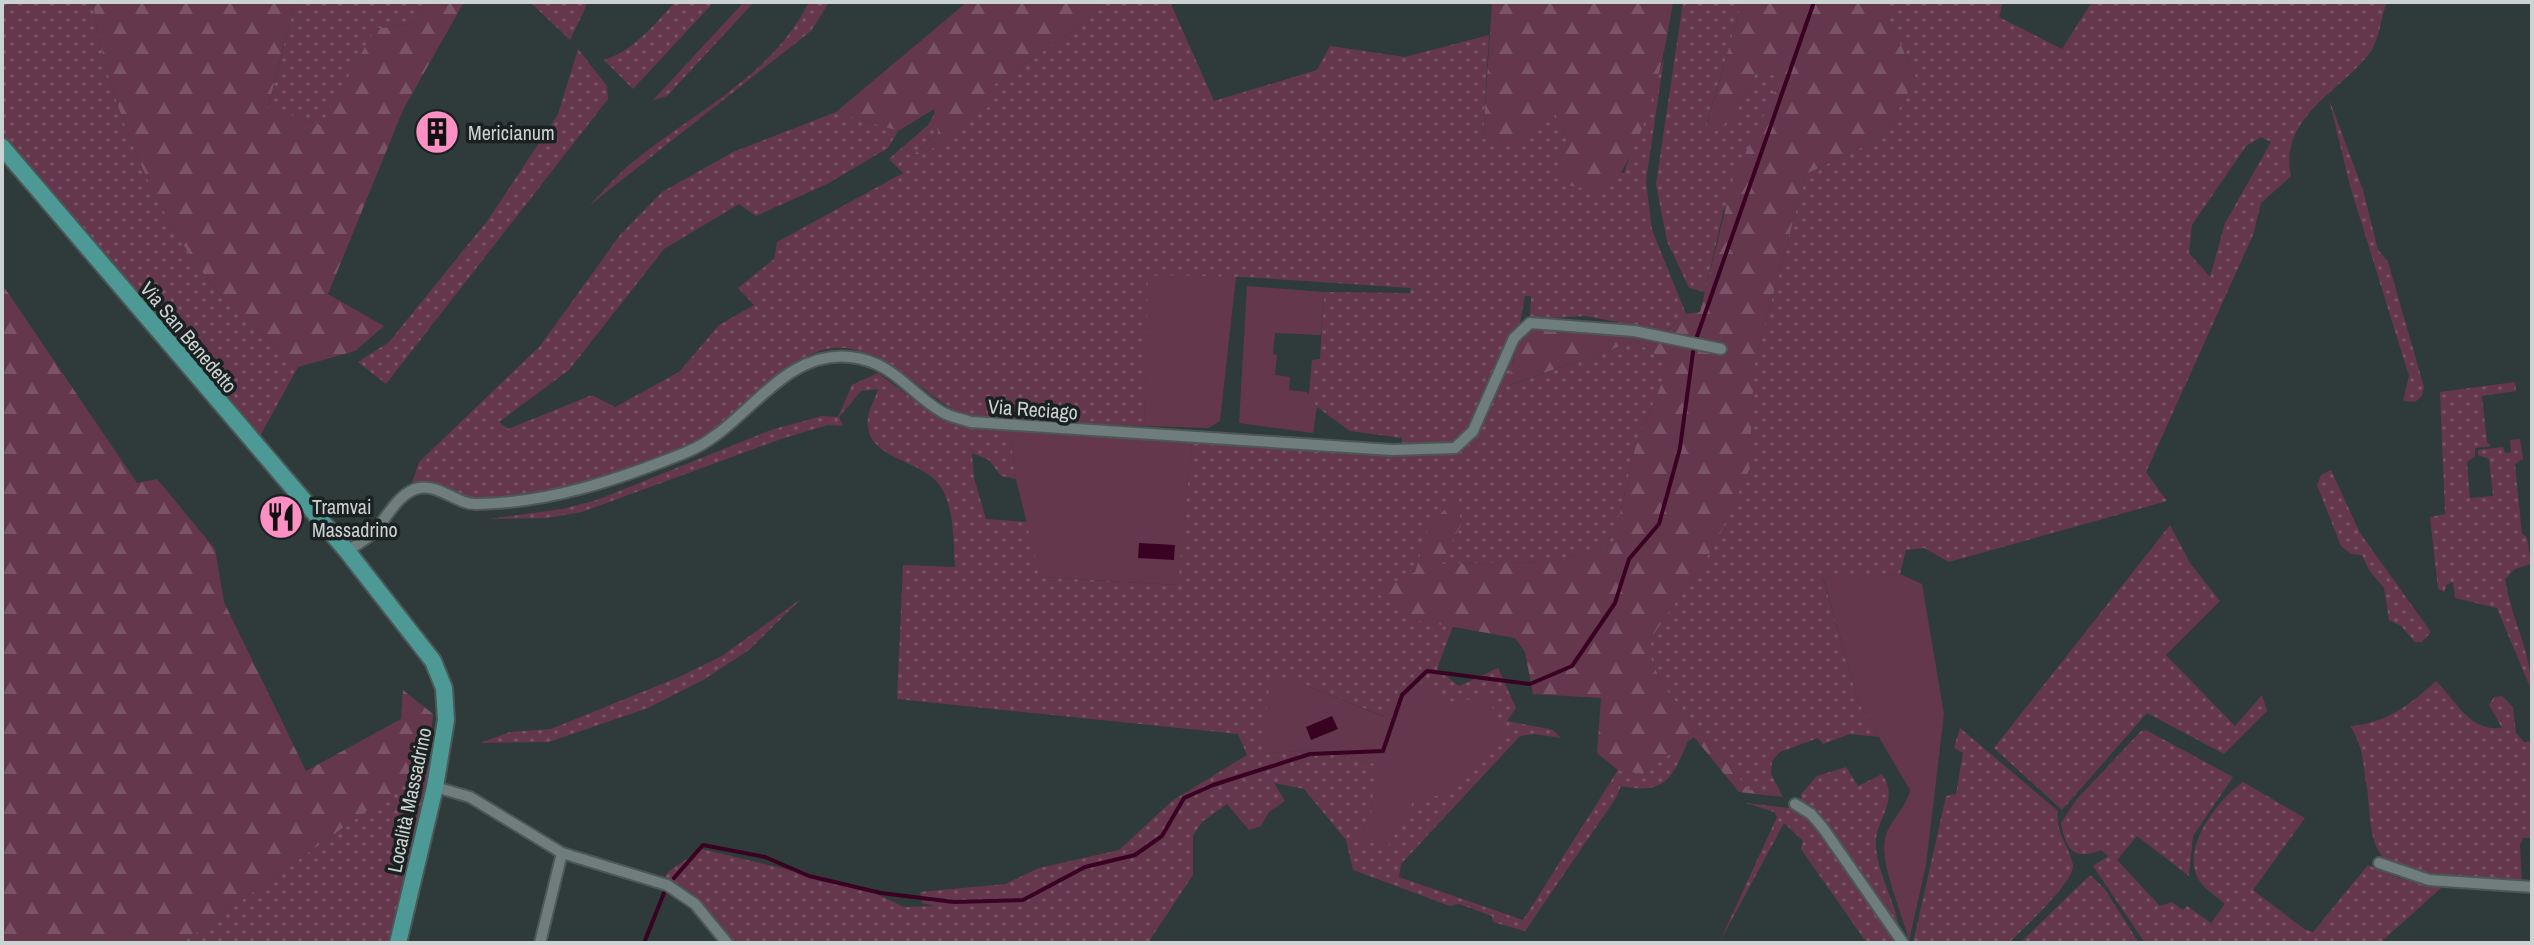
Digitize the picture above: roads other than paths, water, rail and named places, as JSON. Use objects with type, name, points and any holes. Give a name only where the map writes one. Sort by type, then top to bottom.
[{"type":"main road","name":"Via San Benedetto","points":[[2,147],[350,550]]},
{"type":"main road","name":"Località Massadrino","points":[[350,550],[433,661],[444,688],[446,720],[435,787],[398,943]]},
{"type":"street","name":"Via Reciago","points":[[350,550],[371,535],[403,496],[419,488],[438,490],[471,504],[517,503],[595,485],[691,450],[743,414],[792,369],[815,360],[849,356],[867,360],[905,379],[942,412],[971,422],[1392,450],[1455,448],[1473,431],[1514,338],[1530,323],[1566,323],[1695,342],[1721,349]]},
{"type":"street","points":[[435,787],[470,797],[562,853],[667,885],[695,904],[727,943]]},
{"type":"street","points":[[1795,804],[1811,814],[1823,828],[1903,943]]},
{"type":"street","points":[[540,943],[562,853]]},
{"type":"street","points":[[2379,863],[2429,880],[2532,887]]},
{"type":"waterway","points":[[674,878],[703,845],[765,857],[809,876],[881,893],[954,902],[1023,900],[1085,867],[1135,855],[1162,836],[1184,798],[1213,785],[1310,754],[1383,751],[1402,695],[1427,671],[1530,684],[1572,666],[1615,603],[1629,559],[1659,524],[1680,448],[1694,345],[1814,2]]},
{"type":"waterway","points":[[644,943],[664,893]]},
{"type":"place","name":"Mericianum","points":[[437,132]]},
{"type":"place","name":"Tramvai Massadrino","points":[[281,517]]}]
